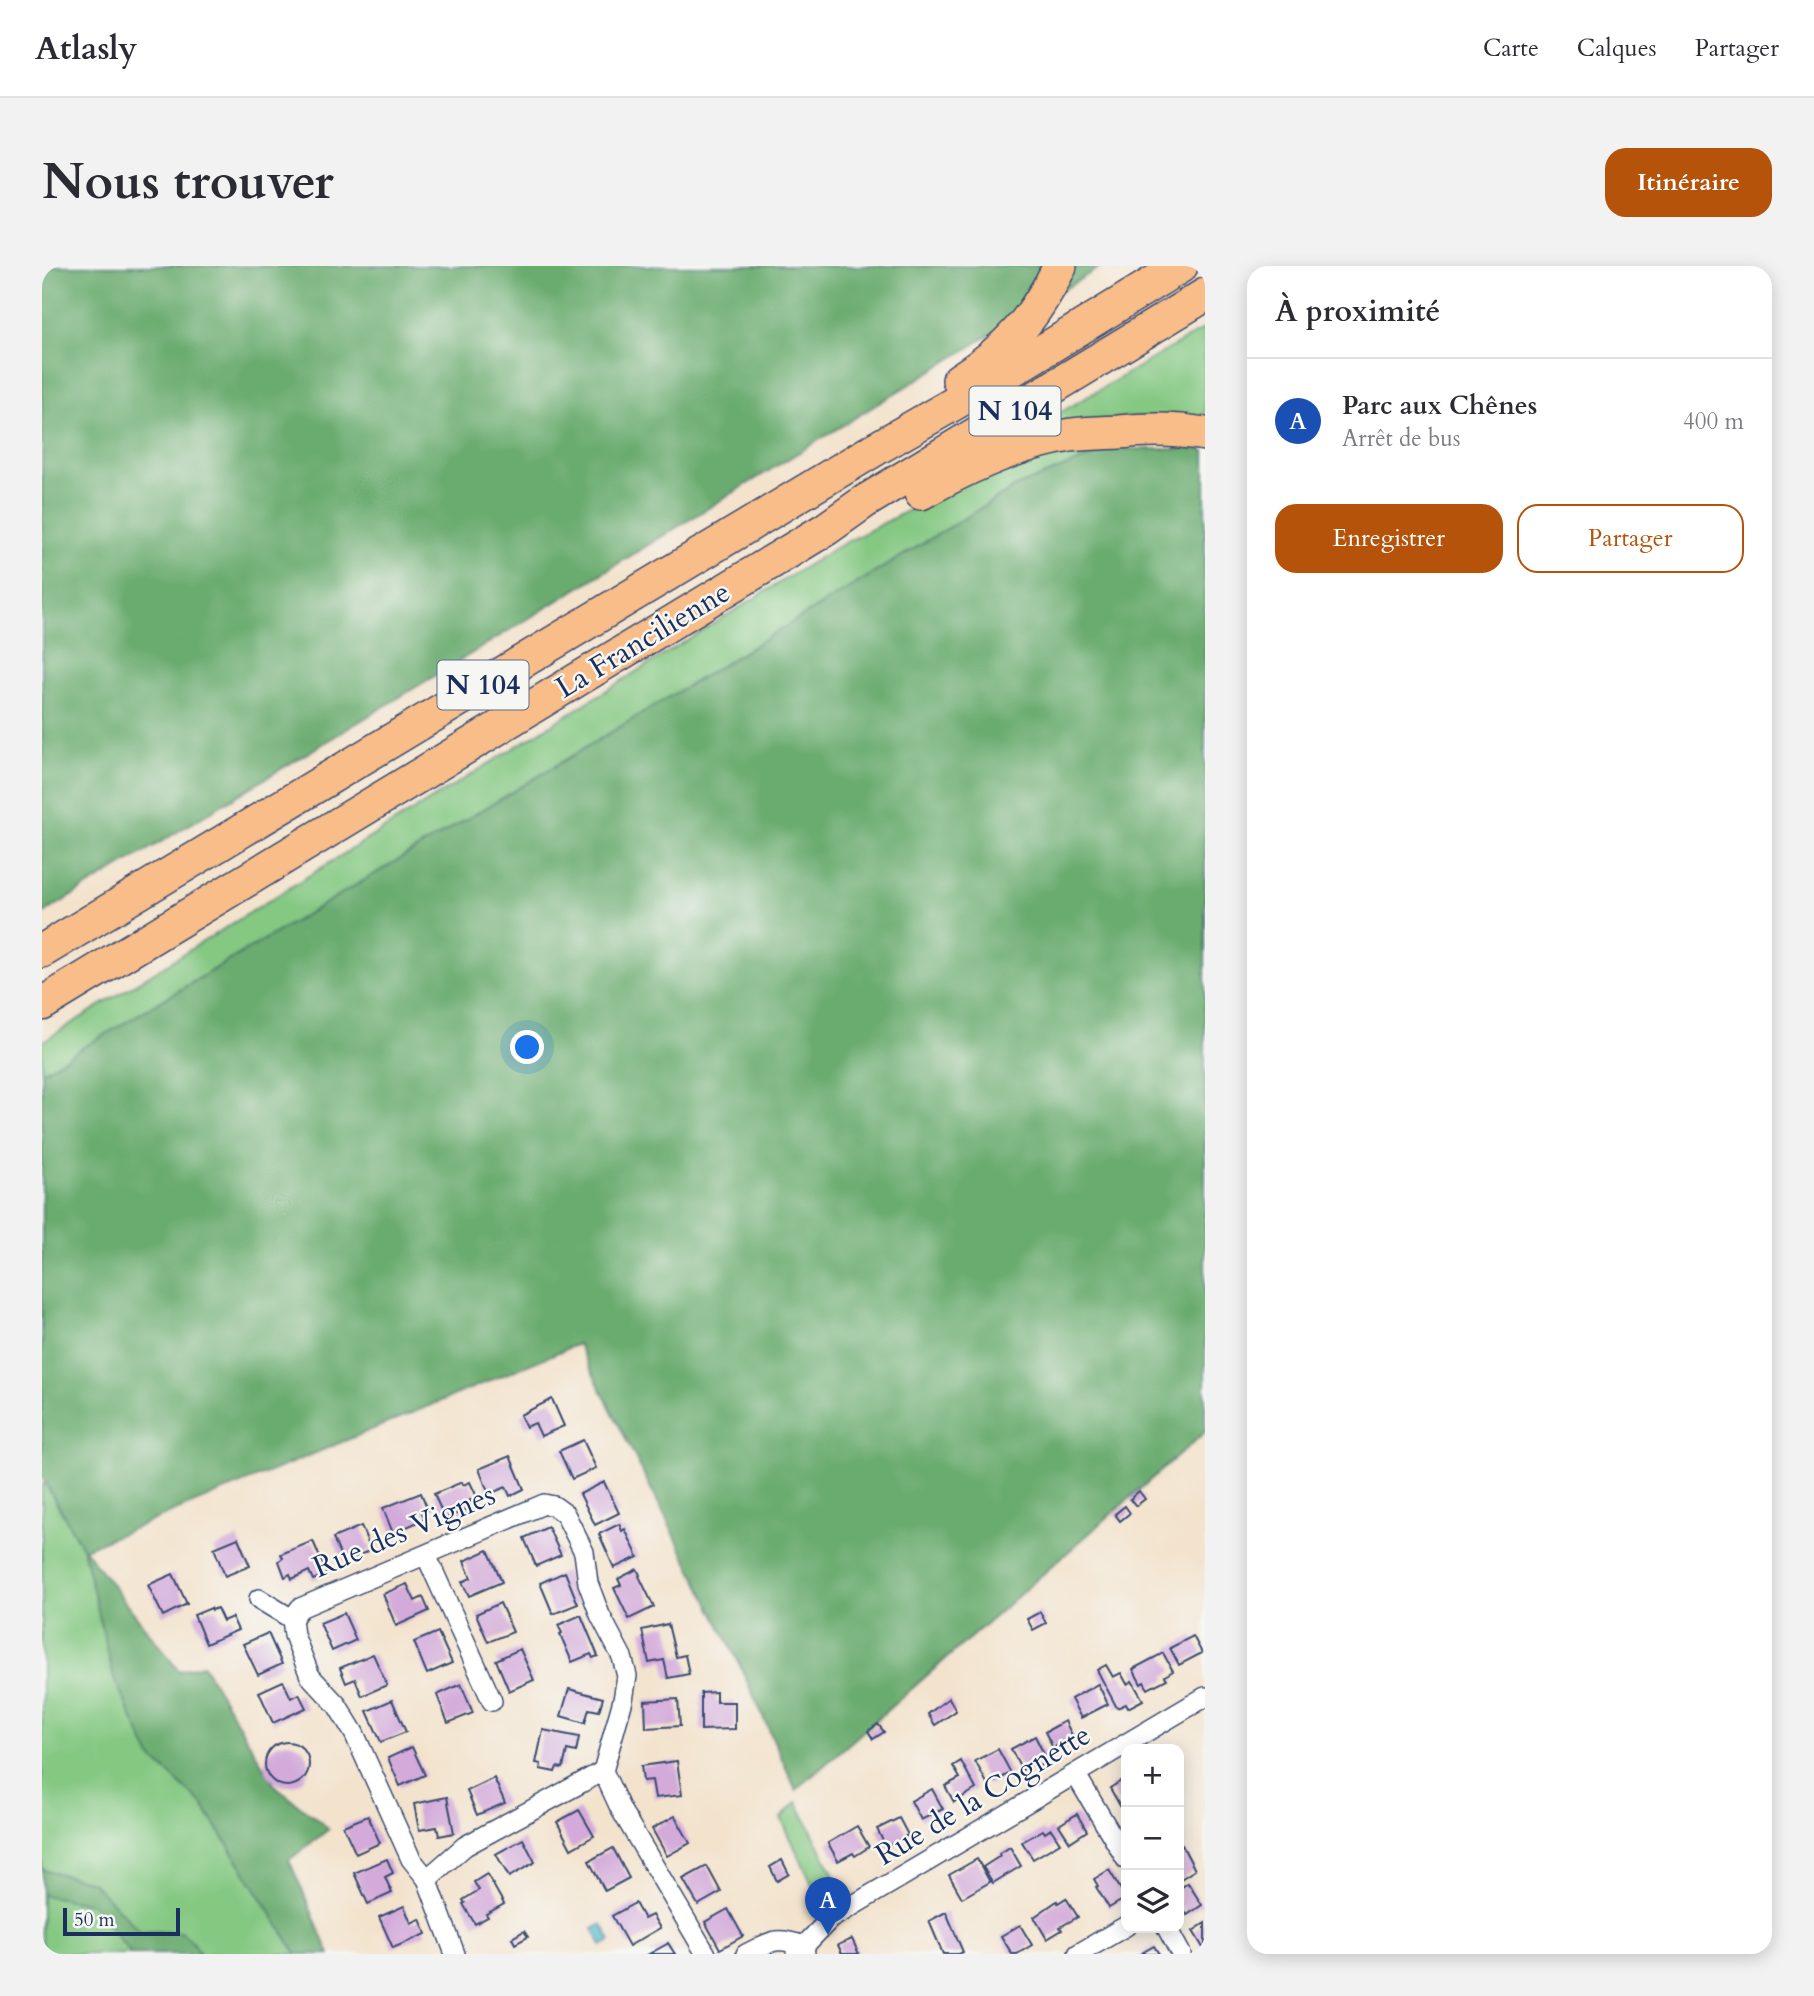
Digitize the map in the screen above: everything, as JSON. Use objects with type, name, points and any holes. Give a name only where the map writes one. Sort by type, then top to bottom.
[{"type":"highway","points":[[877,448],[895,420],[976,369],[1010,341],[1030,320],[1060,266]]},
{"type":"highway","name":"La Francilienne","points":[[42,951],[1181,266]]},
{"type":"highway","name":"La Francilienne","points":[[42,1004],[1205,295]]},
{"type":"highway","points":[[825,529],[874,520],[975,465],[1027,446],[1070,435],[1152,429],[1205,434]]},
{"type":"street","name":"Rue des Vignes","points":[[292,1619],[300,1608],[544,1504],[554,1506],[565,1514],[584,1552],[588,1583],[600,1615],[622,1657],[627,1676],[624,1700],[603,1772]]},
{"type":"street","points":[[426,1555],[492,1701]]},
{"type":"street","points":[[259,1599],[292,1619],[294,1635],[310,1676],[337,1705],[354,1732],[411,1859],[427,1879],[455,1954]]},
{"type":"street","name":"Rue de la Cognette","points":[[801,1951],[830,1919],[1205,1698]]},
{"type":"street","points":[[427,1879],[465,1846],[603,1772],[621,1810],[706,1954]]},
{"type":"street","points":[[1076,1775],[1121,1851]]},
{"type":"street","points":[[1078,1954],[1121,1930]]},
{"type":"street","points":[[1170,1933],[1181,1954]]},
{"type":"street","points":[[746,1954],[773,1941],[786,1940],[801,1951]]},
{"type":"green space","points":[[42,266],[1102,266],[42,914]]},
{"type":"green space","points":[[1205,328],[1205,419],[1188,415],[1132,417],[1039,425]]},
{"type":"green space","points":[[1110,449],[1016,487],[514,791],[42,1072],[42,1042],[835,548],[973,477],[1055,453]]},
{"type":"green space","points":[[1110,449],[1205,451],[1205,1432],[796,1790],[738,1661],[578,1344],[84,1549],[179,1671],[203,1665],[275,1786],[329,1829],[289,1860],[330,1954],[297,1954],[202,1804],[150,1756],[114,1678],[83,1549],[42,1477],[42,1072],[514,791],[1016,487]]},
{"type":"green space","points":[[45,1483],[312,1954],[42,1954],[42,1485]]},
{"type":"green space","points":[[797,1802],[842,1891],[821,1903],[781,1818]]},
{"type":"green space","points":[[42,1869],[92,1882],[140,1931],[181,1932],[201,1954],[131,1954],[92,1904],[42,1895]]},
{"type":"water","points":[[602,1924],[611,1941],[602,1946],[593,1929]]},
{"type":"building","points":[[552,1399],[564,1426],[541,1436],[535,1423],[526,1427],[520,1415]]},
{"type":"building","points":[[583,1440],[596,1468],[572,1479],[559,1451]]},
{"type":"building","points":[[510,1456],[524,1489],[510,1496],[506,1487],[489,1494],[479,1469]]},
{"type":"building","points":[[462,1482],[463,1485],[470,1482],[477,1497],[470,1500],[472,1507],[445,1519],[434,1494]]},
{"type":"building","points":[[604,1482],[619,1513],[595,1525],[580,1494]]},
{"type":"building","points":[[1139,1491],[1145,1499],[1136,1506],[1130,1499]]},
{"type":"building","points":[[421,1493],[428,1510],[422,1513],[425,1519],[393,1533],[383,1508]]},
{"type":"building","points":[[1125,1506],[1130,1513],[1120,1521],[1115,1514]]},
{"type":"building","points":[[619,1524],[622,1531],[625,1529],[638,1557],[614,1568],[599,1534]]},
{"type":"building","points":[[361,1526],[371,1550],[343,1562],[333,1538]]},
{"type":"building","points":[[548,1527],[561,1555],[536,1566],[524,1538]]},
{"type":"building","points":[[238,1538],[250,1566],[225,1576],[214,1548]]},
{"type":"building","points":[[313,1541],[327,1574],[313,1580],[309,1571],[292,1579],[290,1574],[285,1577],[279,1561],[283,1558],[281,1554]]},
{"type":"building","points":[[488,1550],[502,1582],[469,1596],[462,1582],[471,1578],[464,1561]]},
{"type":"building","points":[[637,1569],[654,1607],[629,1619],[614,1588],[621,1585],[618,1579]]},
{"type":"building","points":[[565,1572],[578,1604],[553,1614],[540,1583]]},
{"type":"building","points":[[173,1574],[187,1604],[163,1616],[148,1585]]},
{"type":"building","points":[[407,1584],[415,1601],[423,1597],[429,1611],[396,1626],[383,1594]]},
{"type":"building","points":[[500,1603],[513,1632],[488,1642],[476,1614]]},
{"type":"building","points":[[217,1608],[223,1621],[232,1617],[238,1630],[206,1644],[194,1615]]},
{"type":"building","points":[[1040,1612],[1046,1623],[1033,1630],[1027,1619]]},
{"type":"building","points":[[344,1613],[356,1640],[332,1651],[320,1623]]},
{"type":"building","points":[[581,1615],[598,1656],[593,1658],[591,1654],[572,1662],[558,1625]]},
{"type":"building","points":[[668,1624],[676,1657],[685,1655],[689,1674],[668,1678],[664,1660],[649,1663],[642,1630]]},
{"type":"building","points":[[438,1632],[452,1663],[427,1674],[414,1642]]},
{"type":"building","points":[[268,1633],[282,1664],[258,1675],[243,1644]]},
{"type":"building","points":[[1193,1636],[1202,1653],[1179,1665],[1170,1648]]},
{"type":"building","points":[[520,1649],[534,1680],[509,1691],[496,1660]]},
{"type":"building","points":[[1163,1653],[1173,1671],[1165,1676],[1167,1679],[1148,1689],[1144,1682],[1141,1684],[1133,1669]]},
{"type":"building","points":[[373,1654],[387,1685],[362,1696],[355,1679],[346,1683],[340,1668]]},
{"type":"building","points":[[1106,1665],[1113,1677],[1121,1673],[1127,1684],[1132,1681],[1143,1700],[1128,1708],[1126,1704],[1117,1708],[1097,1670]]},
{"type":"building","points":[[283,1681],[291,1698],[299,1694],[306,1708],[273,1723],[259,1692]]},
{"type":"building","points":[[461,1684],[473,1713],[448,1723],[437,1695]]},
{"type":"building","points":[[1098,1684],[1108,1704],[1081,1718],[1071,1699]]},
{"type":"building","points":[[569,1689],[603,1698],[599,1711],[589,1709],[585,1723],[561,1716]]},
{"type":"building","points":[[716,1692],[716,1702],[735,1702],[735,1729],[701,1730],[701,1693]]},
{"type":"building","points":[[949,1698],[956,1711],[935,1725],[928,1714]]},
{"type":"building","points":[[678,1699],[680,1726],[646,1728],[645,1701]]},
{"type":"building","points":[[392,1700],[406,1732],[381,1742],[367,1711]]},
{"type":"building","points":[[1065,1721],[1073,1737],[1053,1748],[1045,1732]]},
{"type":"building","points":[[878,1724],[884,1732],[873,1739],[868,1731]]},
{"type":"building","points":[[543,1730],[579,1737],[576,1752],[567,1750],[563,1768],[557,1767],[555,1772],[540,1769],[541,1764],[536,1763]]},
{"type":"building","points":[[1035,1736],[1048,1762],[1039,1766],[1036,1762],[1022,1770],[1011,1749]]},
{"type":"building","points":[[287,1742],[296,1743],[303,1748],[308,1755],[308,1773],[303,1780],[296,1785],[287,1786],[278,1785],[271,1780],[266,1773],[265,1764],[266,1755],[271,1748],[278,1743]]},
{"type":"building","points":[[412,1747],[425,1775],[400,1786],[388,1758]]},
{"type":"building","points":[[998,1749],[1011,1773],[988,1785],[975,1761]]},
{"type":"building","points":[[677,1761],[682,1795],[655,1798],[652,1780],[643,1781],[641,1766]]},
{"type":"building","points":[[961,1761],[976,1789],[954,1802],[945,1786],[960,1778],[953,1766]]},
{"type":"building","points":[[494,1778],[505,1803],[477,1815],[467,1791]]},
{"type":"building","points":[[1121,1781],[1121,1807],[1110,1788]]},
{"type":"building","points":[[932,1789],[943,1809],[921,1820],[911,1801]]},
{"type":"building","points":[[447,1797],[454,1833],[439,1836],[437,1827],[419,1830],[414,1804]]},
{"type":"building","points":[[579,1810],[594,1836],[571,1849],[557,1822]]},
{"type":"building","points":[[1077,1814],[1087,1831],[1070,1842],[1059,1825]]},
{"type":"building","points":[[368,1816],[380,1843],[356,1854],[343,1826]]},
{"type":"building","points":[[675,1816],[690,1843],[667,1856],[652,1829]]},
{"type":"building","points":[[899,1818],[908,1835],[886,1847],[877,1829]]},
{"type":"building","points":[[857,1826],[869,1847],[855,1856],[853,1853],[838,1861],[828,1843]]},
{"type":"building","points":[[1051,1829],[1060,1843],[1033,1859],[1022,1842],[1043,1830],[1045,1833]]},
{"type":"building","points":[[523,1839],[535,1862],[509,1877],[496,1854]]},
{"type":"building","points":[[1010,1847],[1021,1866],[993,1883],[983,1867]]},
{"type":"building","points":[[613,1848],[629,1878],[605,1891],[589,1861]]},
{"type":"building","points":[[1184,1849],[1195,1870],[1184,1877]]},
{"type":"building","points":[[387,1859],[393,1873],[385,1877],[392,1893],[368,1904],[354,1873]]},
{"type":"building","points":[[977,1859],[990,1882],[962,1898],[949,1875]]},
{"type":"building","points":[[782,1860],[789,1874],[777,1881],[770,1867]]},
{"type":"building","points":[[707,1866],[721,1892],[698,1905],[683,1879]]},
{"type":"building","points":[[1109,1870],[1121,1890],[1121,1901],[1109,1908],[1094,1879]]},
{"type":"building","points":[[487,1874],[504,1904],[475,1924],[463,1900],[479,1890],[474,1882]]},
{"type":"building","points":[[1188,1883],[1202,1905],[1187,1915],[1184,1910],[1184,1886]]},
{"type":"building","points":[[1066,1898],[1078,1917],[1060,1927],[1062,1930],[1047,1939],[1034,1917]]},
{"type":"building","points":[[635,1903],[644,1919],[652,1915],[660,1928],[629,1946],[612,1916]]},
{"type":"building","points":[[404,1906],[411,1923],[420,1919],[426,1934],[393,1948],[379,1917]]},
{"type":"building","points":[[728,1909],[743,1936],[720,1949],[705,1922]]},
{"type":"building","points":[[946,1912],[963,1952],[959,1954],[943,1954],[929,1921]]},
{"type":"building","points":[[1205,1923],[1205,1951],[1193,1931]]},
{"type":"building","points":[[1020,1925],[1032,1945],[1012,1954],[1001,1936]]},
{"type":"building","points":[[524,1931],[528,1937],[515,1944],[512,1938]]},
{"type":"building","points":[[852,1939],[859,1954],[842,1954],[838,1945]]},
{"type":"building","points":[[667,1944],[675,1954],[649,1954]]},
{"type":"building","points":[[1154,1946],[1159,1954],[1140,1954]]},
{"type":"place","name":"Parc aux Chênes","points":[[828,1935]]}]
